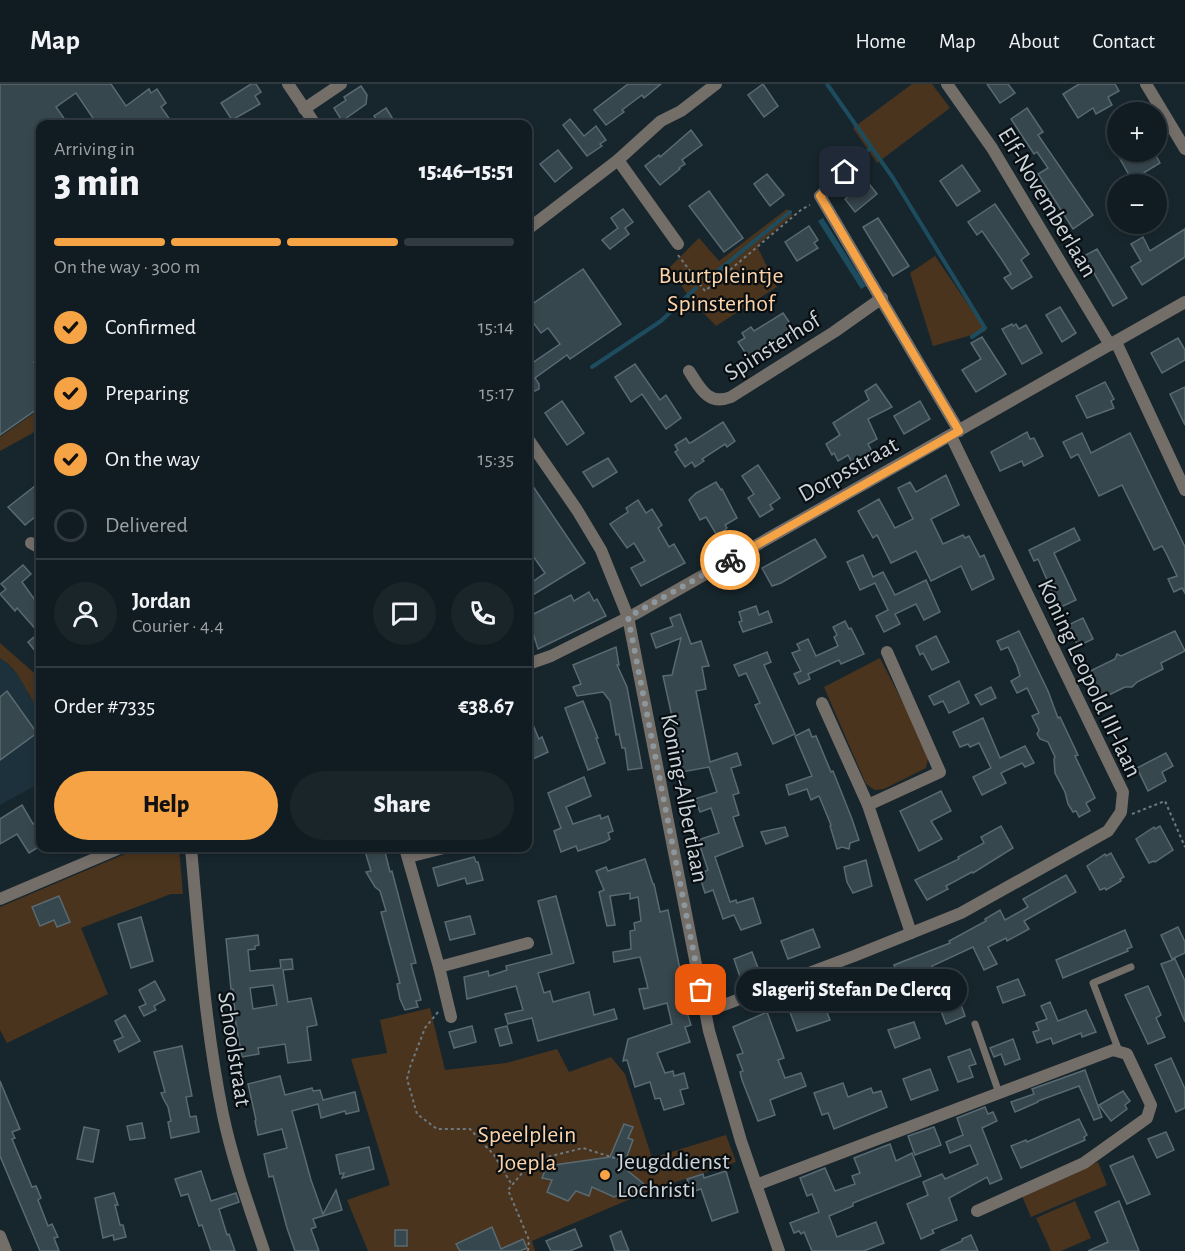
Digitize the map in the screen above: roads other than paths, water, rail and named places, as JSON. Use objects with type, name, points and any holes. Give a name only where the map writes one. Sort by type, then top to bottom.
[{"type":"street","points":[[288,84],[312,120]]},
{"type":"street","points":[[304,109],[341,84]]},
{"type":"street","points":[[532,227],[618,160],[661,121],[681,111],[716,84]]},
{"type":"street","name":"Elf-Novemberlaan","points":[[947,84],[992,147],[1113,344],[1127,363],[1185,490]]},
{"type":"street","points":[[1146,84],[1185,149]]},
{"type":"street","points":[[618,160],[678,244]]},
{"type":"street","points":[[845,172],[820,196],[882,298],[955,433]]},
{"type":"street","name":"Spinsterhof","points":[[689,371],[709,397],[715,400],[731,397],[834,332],[882,298]]},
{"type":"street","name":"Dorpsstraat","points":[[532,663],[551,656],[628,617],[1185,303]]},
{"type":"street","name":"Koning Leopold III-laan","points":[[911,933],[961,913],[1108,831],[1121,812],[1123,792],[955,433]]},
{"type":"street","name":"Koning-Albertlaan","points":[[532,445],[577,510],[601,550],[628,617],[705,1012],[741,1141],[780,1251]]},
{"type":"street","points":[[868,805],[940,772],[887,652]]},
{"type":"street","points":[[705,1012],[911,933],[868,805],[822,703]]},
{"type":"street","points":[[0,899],[111,852]]},
{"type":"street","name":"Schoolstraat","points":[[191,852],[207,1019],[215,1073],[235,1163],[264,1251]]},
{"type":"street","points":[[406,852],[451,1017]]},
{"type":"street","points":[[439,967],[528,943]]},
{"type":"street","points":[[756,1185],[1113,1050],[1127,1054],[1151,1104],[1147,1118],[1084,1163],[977,1211]]},
{"type":"street","points":[[0,1236],[6,1251]]},
{"type":"lane","points":[[1119,1052],[1093,983],[1131,967]]},
{"type":"lane","points":[[975,1024],[999,1093]]},
{"type":"water","points":[[823,218],[866,286],[861,289],[818,221]]},
{"type":"waterway","points":[[827,84],[893,178],[985,328],[972,337]]},
{"type":"waterway","points":[[851,163],[870,149]]},
{"type":"waterway","points":[[709,278],[790,212]]},
{"type":"waterway","points":[[592,367],[661,321],[696,288]]},
{"type":"place","name":"Slagerij Stefan De Clercq","points":[[701,990]]},
{"type":"place","name":"Jeugddienst Lochristi","points":[[605,1175]]},
{"type":"park label","name":"Buurtpleintje Spinsterhof","points":[[721,289]]},
{"type":"park label","name":"Speelplein Joepla","points":[[527,1148]]}]
